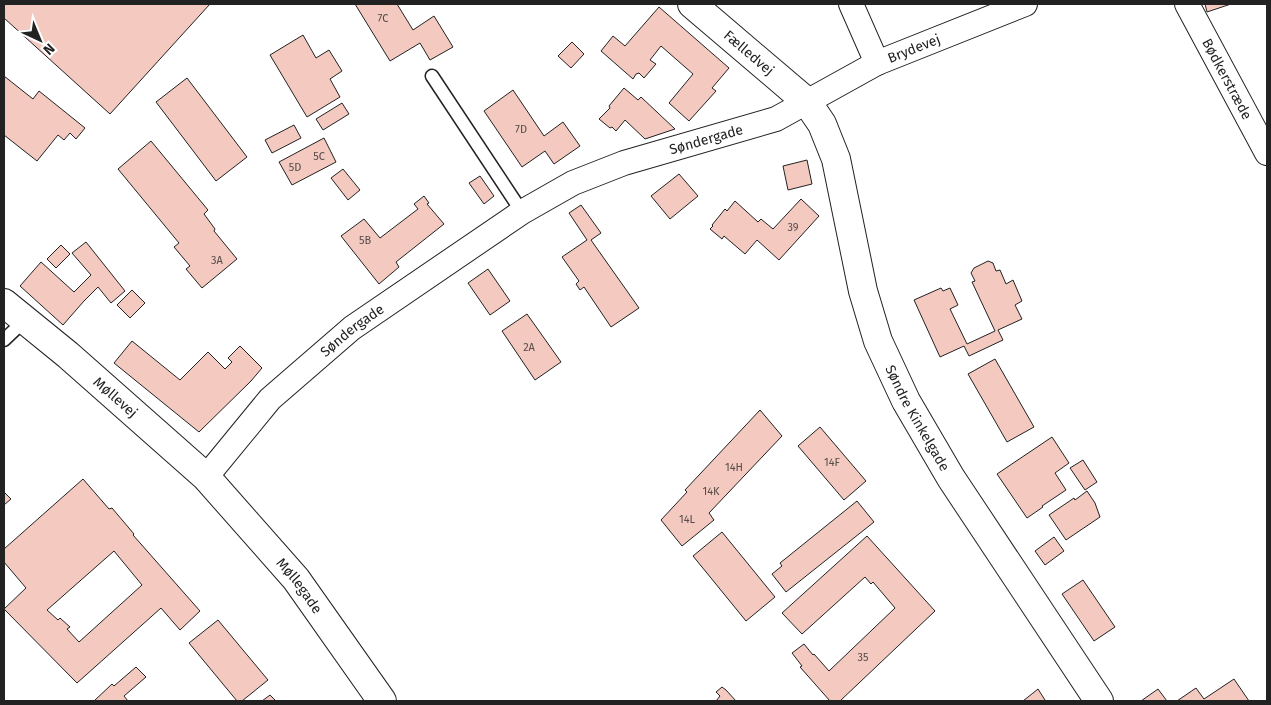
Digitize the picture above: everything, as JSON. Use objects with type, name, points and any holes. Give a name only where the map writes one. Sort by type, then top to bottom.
[{"type":"street","name":"Fælledvej","points":[[692,4],[807,102]]},
{"type":"street","points":[[851,4],[877,63]]},
{"type":"street","name":"Brydevej","points":[[807,102],[877,63],[1025,4]]},
{"type":"street","name":"Bødkerstræde","points":[[1187,4],[1267,153]]},
{"type":"street","name":"Søndergade","points":[[206,477],[270,399],[352,328],[522,212],[573,183],[624,163],[776,118],[807,102]]},
{"type":"street","name":"Søndre Kinkelgade","points":[[807,102],[822,124],[836,159],[863,291],[878,341],[906,401],[951,478],[1099,701]]},
{"type":"street","name":"Møllevej","points":[[14,311],[68,355],[206,477]]},
{"type":"street","name":"Møllegade","points":[[206,477],[296,579],[382,701]]},
{"type":"lane","points":[[432,76],[522,212]]},
{"type":"lane","name":"Møllevej","points":[[4,340],[14,311]]},
{"type":"building","points":[[4,4],[210,4],[110,114],[4,18]]},
{"type":"building","points":[[355,4],[397,4],[413,30],[434,16],[453,47],[430,60],[420,43],[390,61]]},
{"type":"building","points":[[1205,4],[1231,4],[1207,12]]},
{"type":"building","points":[[659,7],[729,68],[712,88],[716,91],[689,121],[669,103],[693,74],[661,46],[650,60],[656,64],[644,78],[639,73],[633,79],[601,51],[613,36],[625,46]]},
{"type":"building","points":[[303,35],[316,58],[329,50],[342,71],[330,79],[340,97],[307,117],[270,55]]},
{"type":"building","points":[[572,42],[584,54],[571,68],[558,56]]},
{"type":"building","points":[[4,76],[33,99],[39,91],[85,128],[76,139],[70,133],[64,140],[58,135],[37,161],[4,135]]},
{"type":"building","points":[[187,78],[247,157],[216,181],[156,102]]},
{"type":"building","points":[[624,88],[638,100],[641,97],[675,129],[645,139],[625,120],[616,131],[612,127],[610,128],[599,119],[610,108],[609,106]]},
{"type":"building","points":[[513,90],[544,136],[563,122],[580,146],[554,164],[545,151],[522,167],[484,111]]},
{"type":"building","points":[[342,103],[349,114],[323,130],[316,119]]},
{"type":"building","points":[[294,125],[301,138],[272,153],[265,140]]},
{"type":"building","points":[[324,138],[336,162],[292,185],[279,162]]},
{"type":"building","points":[[151,141],[208,210],[204,214],[215,229],[214,231],[237,259],[202,288],[186,269],[190,266],[174,247],[179,243],[118,169]]},
{"type":"building","points":[[807,160],[812,184],[788,190],[783,166]]},
{"type":"building","points":[[343,169],[360,190],[348,200],[331,178]]},
{"type":"building","points":[[679,174],[698,196],[670,219],[651,196]]},
{"type":"building","points":[[480,176],[494,196],[484,204],[469,183]]},
{"type":"building","points":[[424,196],[429,203],[427,204],[444,224],[396,262],[399,267],[379,284],[341,236],[364,219],[380,238],[418,209],[414,204]]},
{"type":"building","points":[[801,199],[819,216],[779,260],[757,240],[745,254],[724,236],[722,239],[710,229],[725,209],[727,211],[735,201],[758,222],[761,219],[773,229]]},
{"type":"building","points":[[581,205],[601,233],[591,240],[639,308],[611,327],[584,287],[580,290],[576,284],[579,281],[562,257],[587,240],[569,213]]},
{"type":"building","points":[[86,242],[125,291],[111,303],[98,287],[63,325],[20,286],[41,262],[74,292],[91,275],[72,253]]},
{"type":"building","points":[[61,245],[70,254],[56,268],[47,259]]},
{"type":"building","points":[[988,261],[993,263],[996,271],[1000,270],[1006,284],[1013,280],[1022,301],[1015,305],[1022,319],[998,330],[1003,340],[969,356],[964,346],[940,357],[914,300],[941,288],[943,291],[950,288],[958,305],[950,309],[967,344],[995,331],[972,282],[975,281],[971,273],[974,268]]},
{"type":"building","points":[[488,269],[510,301],[490,315],[468,283]]},
{"type":"building","points":[[132,290],[145,303],[130,318],[117,305]]},
{"type":"building","points":[[527,314],[561,362],[535,380],[502,331]]},
{"type":"building","points":[[132,341],[180,380],[208,352],[225,369],[232,362],[228,358],[240,346],[262,368],[199,432],[114,363]]},
{"type":"building","points":[[995,359],[1034,427],[1007,442],[968,374]]},
{"type":"building","points":[[760,410],[782,436],[709,513],[714,520],[682,546],[661,520],[687,492],[685,490]]},
{"type":"building","points":[[820,427],[866,481],[844,500],[798,446]]},
{"type":"building","points":[[1052,437],[1069,463],[1055,473],[1066,490],[1027,518],[997,474]]},
{"type":"building","points":[[1083,460],[1097,482],[1085,490],[1070,468]]},
{"type":"building","points":[[83,479],[109,509],[112,508],[133,535],[200,611],[180,630],[161,608],[77,683],[4,609],[26,588],[4,562],[4,549]],"holes":[[[114,551],[142,585],[79,642],[67,629],[70,627],[60,618],[58,620],[47,610]]]},
{"type":"building","points":[[1087,491],[1095,503],[1100,517],[1066,540],[1049,515]]},
{"type":"building","points":[[4,492],[11,499],[4,505]]},
{"type":"building","points":[[857,501],[874,522],[786,592],[772,574],[782,566],[780,563]]},
{"type":"building","points":[[722,532],[775,597],[746,621],[693,556]]},
{"type":"building","points":[[867,536],[935,611],[840,701],[830,701],[800,667],[802,666],[792,653],[804,644],[829,671],[895,608],[873,582],[871,584],[865,577],[802,634],[782,613]]},
{"type":"building","points":[[1054,537],[1064,551],[1045,565],[1035,551]]},
{"type":"building","points":[[1083,580],[1115,627],[1094,641],[1062,594]]},
{"type":"building","points":[[218,620],[268,680],[242,701],[237,701],[189,643]]},
{"type":"building","points":[[136,667],[146,677],[124,696],[128,701],[94,701],[112,684],[114,686]]},
{"type":"building","points":[[1234,679],[1249,701],[1177,701],[1196,688],[1204,699]]},
{"type":"building","points":[[722,687],[736,701],[716,701],[720,696],[716,692]]},
{"type":"building","points":[[1038,689],[1044,701],[1023,701]]},
{"type":"building","points":[[1158,689],[1167,701],[1141,701]]},
{"type":"building","points":[[270,695],[276,701],[262,701]]}]
